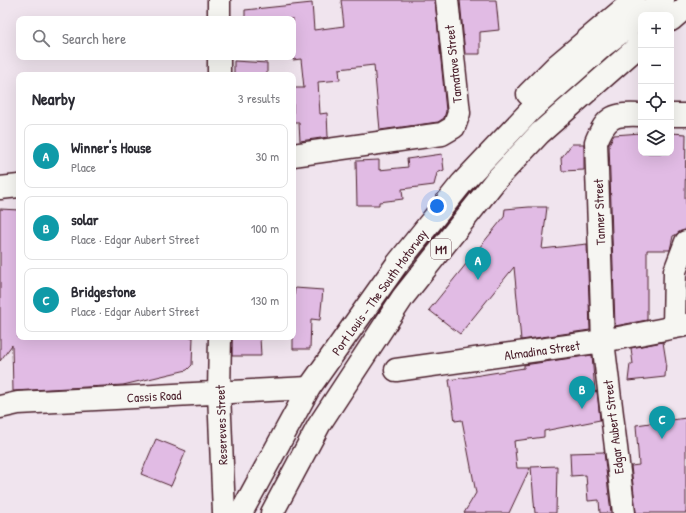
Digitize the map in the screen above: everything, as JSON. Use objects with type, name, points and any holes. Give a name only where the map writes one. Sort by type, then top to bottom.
[{"type":"main road","points":[[219,0],[219,16]]},
{"type":"main road","name":"Tamatave Street","points":[[296,155],[375,145],[442,134],[454,127],[458,113],[447,0]]},
{"type":"main road","points":[[397,264],[453,178],[498,126],[556,66],[634,0]]},
{"type":"main road","points":[[648,12],[663,0]]},
{"type":"main road","points":[[674,17],[686,7]]},
{"type":"main road","name":"Port Louis – The South Motorway","points":[[241,513],[309,388],[397,264],[462,183],[531,110],[603,46],[638,19]]},
{"type":"main road","points":[[674,31],[686,21]]},
{"type":"main road","name":"Port Louis – The South Motorway","points":[[272,513],[318,425],[403,298],[495,181],[540,133],[638,47]]},
{"type":"main road","points":[[540,133],[638,58]]},
{"type":"main road","points":[[219,60],[219,72]]},
{"type":"main road","name":"Tanner Street","points":[[603,341],[596,142],[603,125],[618,114],[638,115]]},
{"type":"main road","points":[[674,115],[686,115]]},
{"type":"main road","points":[[0,188],[16,186]]},
{"type":"main road","points":[[680,326],[675,271],[686,242]]},
{"type":"main road","name":"Almadina Street","points":[[396,370],[603,341],[680,326]]},
{"type":"main road","name":"Resereves Street","points":[[220,340],[219,393],[224,513]]},
{"type":"main road","name":"Edgar Aubert Street","points":[[603,341],[624,513]]},
{"type":"main road","name":"Cassis Road","points":[[6,401],[309,388]]},
{"type":"building","points":[[341,0],[435,0],[446,111],[444,118],[438,122],[380,130],[374,65],[339,69],[340,80],[318,82],[320,114],[327,113],[328,137],[300,141],[299,123],[296,123],[296,88],[304,88],[301,59],[296,60],[296,16],[245,16],[245,10],[312,3],[314,30],[344,26]]},
{"type":"building","points":[[460,0],[496,0],[499,30],[480,32],[480,54],[465,54]]},
{"type":"building","points":[[234,61],[267,63],[267,72],[234,72]]},
{"type":"building","points":[[638,133],[638,156],[674,156],[674,133],[686,134],[686,230],[673,236],[670,250],[647,250],[647,320],[615,326],[609,144],[614,135]]},
{"type":"building","points":[[572,144],[584,144],[584,170],[562,171],[561,158]]},
{"type":"building","points":[[442,154],[444,170],[437,173],[434,185],[402,189],[403,199],[379,202],[379,205],[357,205],[356,161],[379,160],[379,170],[408,167],[407,159]]},
{"type":"building","points":[[547,207],[542,249],[587,244],[590,330],[521,340],[514,267],[460,334],[429,310],[504,217],[505,209]]},
{"type":"building","points":[[0,209],[16,210],[16,340],[193,340],[192,365],[187,370],[123,385],[13,391],[12,345],[0,361]]},
{"type":"building","points":[[296,288],[323,290],[320,320],[311,319],[310,349],[293,349],[293,340],[296,340]]},
{"type":"building","points":[[232,340],[260,340],[261,356],[232,356]]},
{"type":"building","points":[[663,342],[666,361],[665,377],[628,381],[630,364],[633,364],[631,348]]},
{"type":"building","points":[[592,355],[595,392],[597,391],[600,420],[544,431],[544,437],[514,441],[517,468],[530,468],[509,513],[464,513],[476,493],[462,420],[455,421],[449,380],[524,368],[524,365]]},
{"type":"building","points":[[686,418],[686,513],[636,513],[631,466],[639,465],[636,425]]},
{"type":"building","points":[[156,439],[186,451],[171,486],[141,474]]},
{"type":"building","points":[[604,452],[611,513],[600,513],[599,500],[588,501],[586,475],[571,476],[570,453]]},
{"type":"building","points":[[557,466],[556,513],[535,513],[531,467]]},
{"type":"place","name":"Winner's House","points":[[478,280]]},
{"type":"place","name":"solar","points":[[582,409]]},
{"type":"place","name":"Bridgestone","points":[[662,439]]}]
